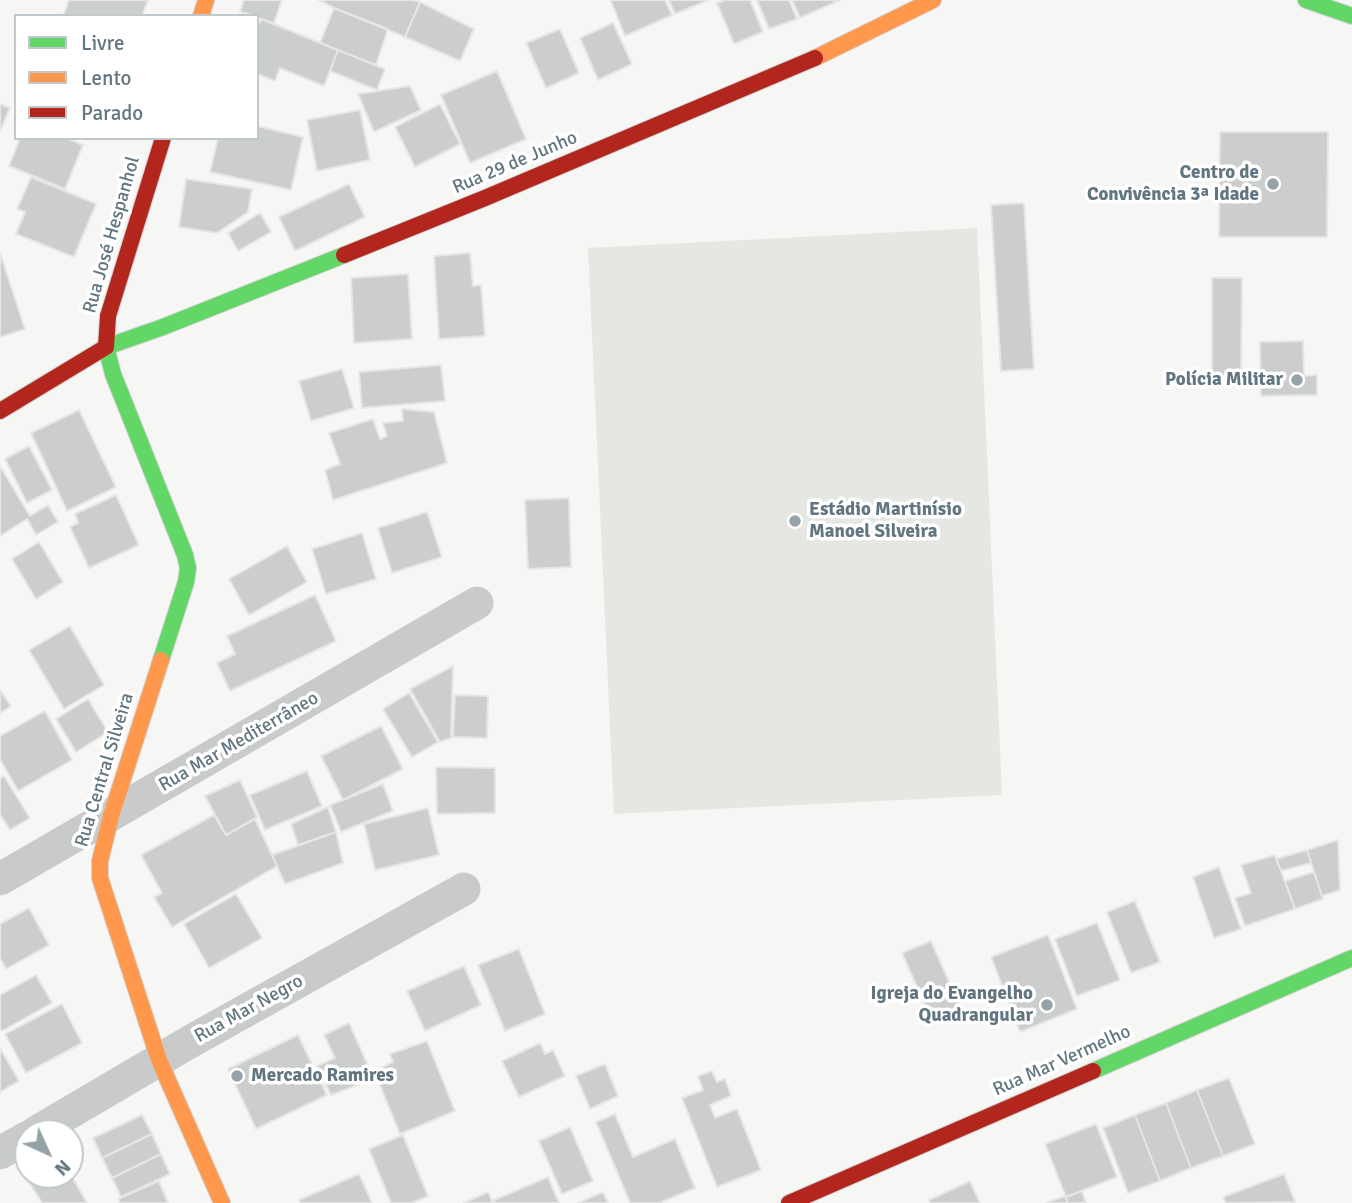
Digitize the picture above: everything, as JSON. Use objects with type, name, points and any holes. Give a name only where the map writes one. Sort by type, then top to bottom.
[{"type":"street","name":"Rua 29 de Junho","points":[[106,347],[163,327],[473,203],[772,78],[933,0]]},
{"type":"street","points":[[1306,0],[1352,16]]},
{"type":"street","name":"Rua José Hespanhol","points":[[106,347],[108,316],[162,140]]},
{"type":"street","points":[[0,411],[106,347]]},
{"type":"street","name":"Rua Central Silveira","points":[[106,347],[113,374],[188,568],[186,582],[111,816],[100,860],[100,878],[159,1060],[222,1203]]},
{"type":"street","name":"Rua Mar Mediterrâneo","points":[[0,879],[477,603]]},
{"type":"street","name":"Rua Mar Negro","points":[[59,1119],[464,889]]},
{"type":"street","name":"Rua Mar Vermelho","points":[[789,1203],[1352,958]]},
{"type":"shaded area","name":"Estádio Martinísio Manoel Silveira","points":[[977,228],[1002,795],[614,814],[588,248]]},
{"type":"building","points":[[69,0],[148,0],[143,14],[64,14]]},
{"type":"building","points":[[244,0],[282,0],[274,23],[259,19],[259,14],[240,12]]},
{"type":"building","points":[[319,0],[413,0],[420,2],[405,37]]},
{"type":"building","points":[[665,0],[672,15],[625,36],[611,1]]},
{"type":"building","points":[[669,0],[709,0],[675,14]]},
{"type":"building","points":[[725,0],[750,0],[763,32],[734,44],[717,3]]},
{"type":"building","points":[[757,0],[789,0],[797,19],[769,29]]},
{"type":"building","points":[[792,0],[840,0],[800,18]]},
{"type":"building","points":[[420,2],[474,29],[460,61],[405,37]]},
{"type":"building","points":[[334,8],[388,29],[376,65],[320,43]]},
{"type":"building","points":[[261,19],[338,50],[324,86],[280,68],[275,81],[259,75]]},
{"type":"building","points":[[613,23],[632,64],[598,80],[580,38]]},
{"type":"building","points":[[560,29],[579,73],[546,88],[526,43]]},
{"type":"building","points":[[338,50],[385,69],[377,90],[330,71]]},
{"type":"building","points":[[497,71],[526,139],[470,163],[441,95]]},
{"type":"building","points":[[410,86],[421,110],[374,132],[358,94]]},
{"type":"building","points":[[0,104],[10,108],[0,131]]},
{"type":"building","points":[[440,104],[460,144],[415,167],[395,127]]},
{"type":"building","points":[[360,110],[370,160],[317,171],[307,120]]},
{"type":"building","points":[[259,126],[303,137],[291,190],[210,172],[218,140],[259,140]]},
{"type":"building","name":"Centro de Convivência 3ª Idade","points":[[1220,132],[1328,132],[1327,237],[1219,237]]},
{"type":"building","points":[[19,140],[71,140],[83,145],[65,189],[9,166]]},
{"type":"building","points":[[31,177],[96,204],[74,257],[16,234],[25,212],[17,209]]},
{"type":"building","points":[[186,179],[252,189],[248,212],[217,233],[179,227]]},
{"type":"building","points":[[349,184],[365,217],[295,251],[279,217]]},
{"type":"building","points":[[1024,203],[1034,369],[1001,371],[991,205]]},
{"type":"building","points":[[260,213],[271,232],[238,251],[228,233]]},
{"type":"building","points":[[0,253],[25,329],[0,337]]},
{"type":"building","points":[[470,253],[473,286],[481,285],[485,336],[439,339],[434,256]]},
{"type":"building","points":[[408,274],[412,339],[354,343],[351,278]]},
{"type":"building","points":[[1212,278],[1242,278],[1241,386],[1212,387]]},
{"type":"building","points":[[1303,341],[1304,376],[1317,375],[1317,395],[1261,396],[1260,342]]},
{"type":"building","points":[[441,365],[445,401],[362,408],[359,372]]},
{"type":"building","points":[[342,369],[354,408],[311,421],[299,381]]},
{"type":"building","points":[[402,409],[434,412],[447,463],[333,500],[325,470],[340,464],[329,433],[373,419],[380,439],[387,436],[383,423],[403,421]]},
{"type":"building","points":[[79,410],[116,487],[67,511],[31,433]]},
{"type":"building","points":[[29,446],[52,490],[27,503],[5,459]]},
{"type":"building","points":[[0,466],[30,516],[48,505],[58,522],[36,535],[27,519],[0,536]]},
{"type":"building","points":[[116,495],[139,545],[89,568],[70,527],[78,523],[75,514]]},
{"type":"building","points":[[569,498],[571,567],[528,569],[525,500]]},
{"type":"building","points":[[427,512],[442,557],[392,573],[378,528]]},
{"type":"building","points":[[362,533],[376,579],[326,594],[312,549]]},
{"type":"building","points":[[39,542],[63,582],[36,599],[12,559]]},
{"type":"building","points":[[287,546],[307,582],[249,615],[229,579]]},
{"type":"building","points":[[315,595],[336,641],[230,691],[217,663],[235,654],[227,636]]},
{"type":"building","points":[[70,626],[104,685],[64,709],[29,650]]},
{"type":"building","points":[[453,666],[451,738],[440,742],[410,689]]},
{"type":"building","points":[[0,690],[11,706],[0,713]]},
{"type":"building","points":[[409,693],[438,742],[412,757],[383,709]]},
{"type":"building","points":[[455,695],[488,696],[487,738],[453,737]]},
{"type":"building","points":[[88,699],[108,732],[76,752],[56,719]]},
{"type":"building","points":[[45,711],[72,760],[18,791],[0,759],[0,736]]},
{"type":"building","points":[[381,726],[403,769],[343,800],[321,756]]},
{"type":"building","points":[[436,767],[495,768],[495,813],[437,814]]},
{"type":"building","points":[[307,771],[322,806],[265,830],[250,795]]},
{"type":"building","points":[[4,776],[30,818],[10,830],[0,814],[0,779]]},
{"type":"building","points":[[240,780],[257,817],[226,835],[205,796]]},
{"type":"building","points":[[383,784],[393,811],[341,832],[330,805]]},
{"type":"building","points":[[328,807],[336,832],[298,845],[291,824]]},
{"type":"building","points":[[428,808],[439,855],[375,870],[364,824]]},
{"type":"building","points":[[214,815],[226,835],[255,819],[277,866],[172,927],[154,897],[162,893],[141,855]]},
{"type":"building","points":[[336,832],[343,863],[285,884],[272,855]]},
{"type":"building","points":[[1338,840],[1340,890],[1322,896],[1307,850]]},
{"type":"building","points":[[1307,850],[1311,863],[1281,871],[1276,859]]},
{"type":"building","points":[[1275,855],[1295,909],[1245,926],[1235,898],[1251,893],[1241,865]]},
{"type":"building","points":[[1219,867],[1241,929],[1214,938],[1193,877]]},
{"type":"building","points":[[1314,872],[1323,899],[1295,909],[1285,881]]},
{"type":"building","points":[[236,894],[262,938],[209,968],[184,924]]},
{"type":"building","points":[[1135,901],[1160,962],[1131,973],[1107,912]]},
{"type":"building","points":[[29,908],[49,945],[6,969],[0,958],[0,924]]},
{"type":"building","points":[[1097,923],[1120,980],[1077,996],[1055,939]]},
{"type":"building","points":[[1048,935],[1077,1009],[1020,1032],[991,957]]},
{"type":"building","points":[[931,941],[962,1011],[933,1023],[902,953]]},
{"type":"building","points":[[519,949],[545,1014],[505,1031],[478,965]]},
{"type":"building","points":[[464,966],[481,1005],[425,1031],[407,991]]},
{"type":"building","points":[[36,975],[52,1003],[2,1031],[0,995]]},
{"type":"building","points":[[62,1004],[82,1043],[26,1073],[5,1034]]},
{"type":"building","points":[[349,1023],[374,1079],[331,1095],[317,1066],[335,1058],[324,1035]]},
{"type":"building","points":[[298,1035],[327,1095],[256,1129],[228,1069]]},
{"type":"building","points":[[427,1041],[455,1111],[400,1134],[374,1071],[393,1062],[390,1054]]},
{"type":"building","points":[[540,1043],[545,1054],[553,1050],[565,1076],[519,1097],[502,1061]]},
{"type":"building","points":[[0,1048],[19,1081],[0,1092]]},
{"type":"building","points":[[605,1064],[618,1096],[590,1109],[576,1076]]},
{"type":"building","points":[[712,1071],[717,1082],[725,1079],[731,1096],[710,1105],[715,1118],[737,1109],[761,1170],[717,1187],[682,1098],[703,1090],[698,1076]]},
{"type":"building","points":[[1229,1078],[1255,1144],[1223,1156],[1197,1090]]},
{"type":"building","points":[[1197,1090],[1223,1156],[1191,1168],[1166,1103]]},
{"type":"building","points":[[1166,1103],[1191,1168],[1160,1181],[1135,1115]]},
{"type":"building","points":[[615,1114],[633,1157],[675,1139],[695,1188],[659,1203],[630,1203],[596,1122]]},
{"type":"building","points":[[142,1115],[152,1134],[102,1158],[93,1138]]},
{"type":"building","points":[[1135,1115],[1160,1181],[1128,1193],[1103,1128]]},
{"type":"building","points":[[1096,1124],[1117,1177],[1066,1197],[1045,1144]]},
{"type":"building","points":[[570,1127],[593,1181],[562,1194],[539,1141]]},
{"type":"building","points":[[152,1134],[161,1154],[112,1178],[102,1158]]},
{"type":"building","points":[[403,1135],[428,1196],[412,1203],[391,1203],[369,1149]]},
{"type":"building","points":[[161,1154],[170,1174],[121,1197],[112,1178]]},
{"type":"building","points":[[359,1174],[372,1203],[301,1203],[299,1200]]},
{"type":"building","points":[[1284,1174],[1295,1202],[1226,1203],[1223,1197]]},
{"type":"building","points":[[548,1177],[559,1203],[495,1203],[494,1200]]},
{"type":"building","points":[[159,1181],[168,1203],[120,1203],[118,1199]]},
{"type":"building","points":[[970,1181],[980,1203],[930,1203],[929,1200]]},
{"type":"building","points":[[33,1189],[79,1189],[87,1203],[42,1203]]},
{"type":"building","points":[[1082,1191],[1086,1203],[1068,1203],[1066,1197]]},
{"type":"building","points":[[488,1192],[493,1203],[464,1203]]},
{"type":"building","points":[[603,1192],[608,1203],[578,1203]]},
{"type":"building","points":[[1065,1196],[1068,1203],[1046,1203]]},
{"type":"traffic: fast","points":[[1306,0],[1352,16]]},
{"type":"traffic: fast","points":[[161,660],[188,568],[113,374],[106,347],[344,255]]},
{"type":"traffic: fast","points":[[1093,1071],[1352,958]]},
{"type":"traffic: slow","points":[[202,14],[206,0]]},
{"type":"traffic: slow","points":[[815,58],[933,0]]},
{"type":"traffic: slow","points":[[161,660],[111,816],[100,861],[100,878],[159,1060],[222,1203]]},
{"type":"traffic: jam","points":[[344,255],[815,58]]},
{"type":"traffic: jam","points":[[0,411],[106,347],[108,316],[162,140]]},
{"type":"traffic: jam","points":[[789,1203],[1093,1071]]},
{"type":"place","name":"Centro de Convivência 3ª Idade","points":[[1273,184]]},
{"type":"place","name":"Polícia Militar","points":[[1297,380]]},
{"type":"place","name":"Estádio Martinísio Manoel Silveira","points":[[795,521]]},
{"type":"place","name":"Igreja do Evangelho Quadrangular","points":[[1047,1005]]},
{"type":"place","name":"Mercado Ramires","points":[[237,1076]]}]
